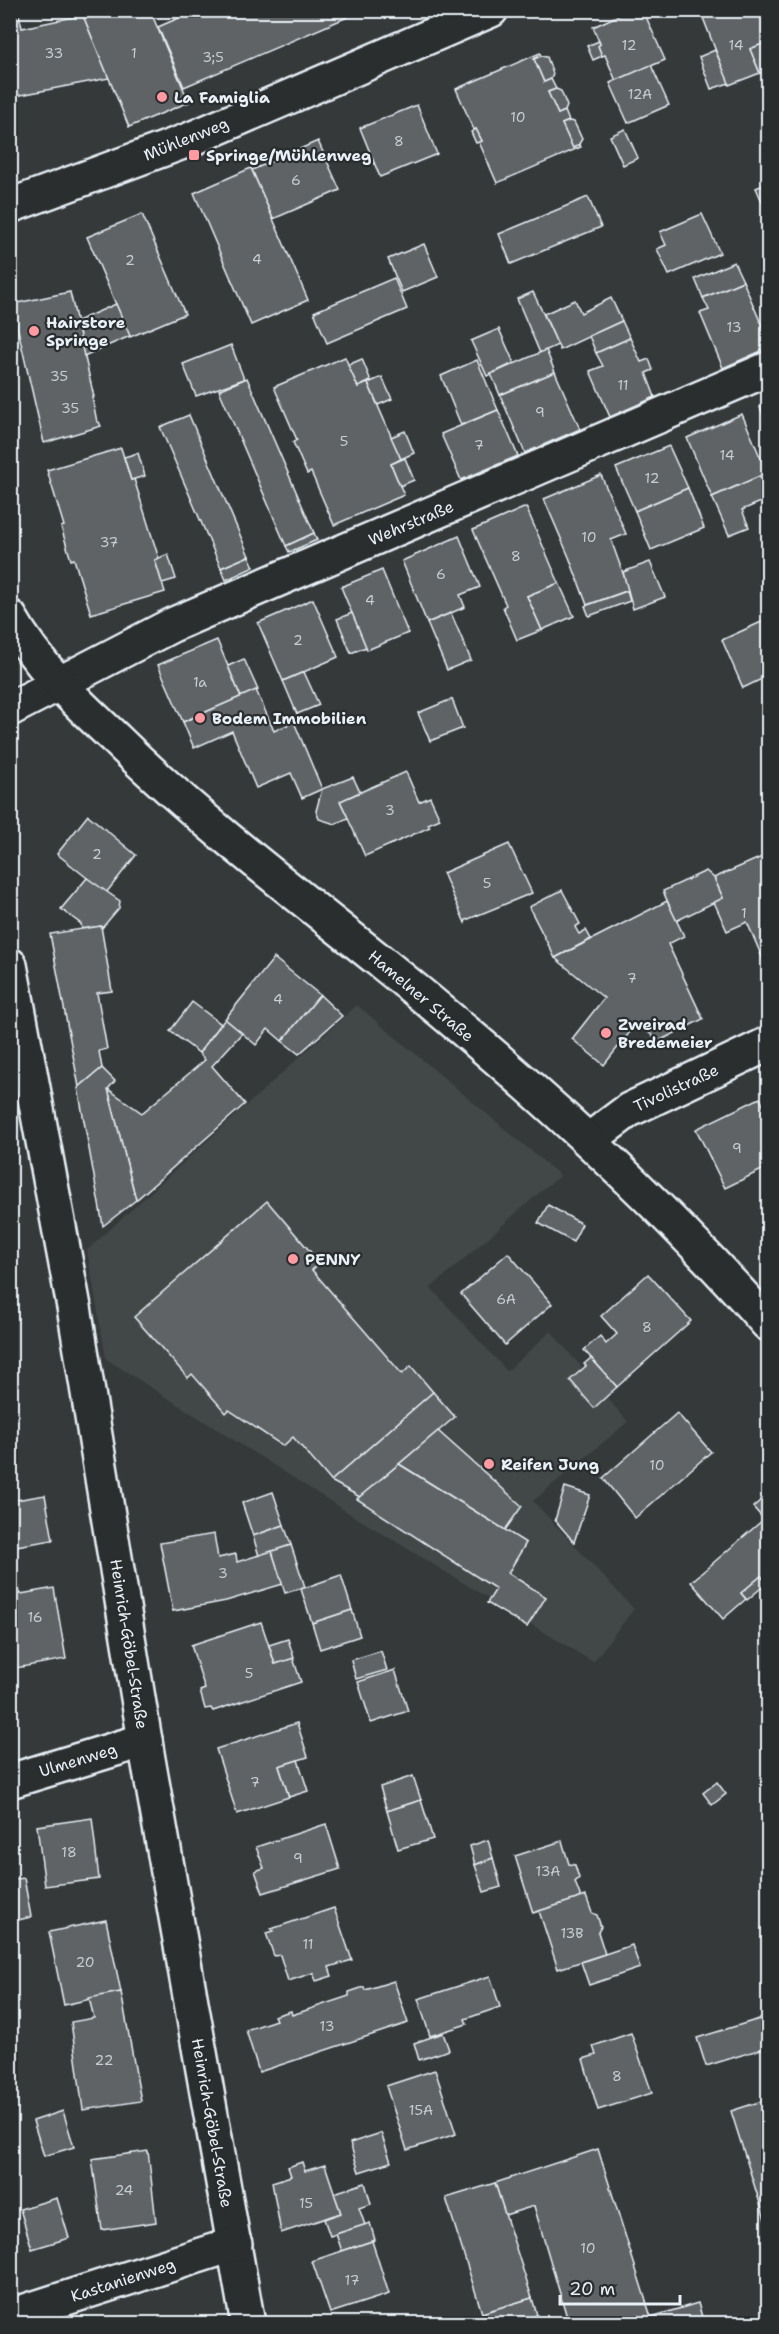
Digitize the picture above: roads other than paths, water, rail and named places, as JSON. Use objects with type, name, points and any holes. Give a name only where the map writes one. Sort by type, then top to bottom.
[{"type":"street","name":"Mühlenweg","points":[[10,206],[191,139],[491,10]]},
{"type":"street","name":"Wehrstraße","points":[[58,684],[172,625],[768,369]]},
{"type":"street","name":"Hamelner Straße","points":[[10,617],[58,684],[165,786],[421,994],[562,1115],[688,1239],[768,1324]]},
{"type":"street","points":[[10,709],[58,684]]},
{"type":"street","name":"Heinrich-Göbel-Straße","points":[[10,965],[74,1307],[145,1740],[248,2324]]},
{"type":"street","name":"Tivolistraße","points":[[589,1140],[629,1110],[768,1044]]},
{"type":"street","name":"Ulmenweg","points":[[10,1781],[145,1740]]},
{"type":"street","name":"Kastanienweg","points":[[10,2316],[235,2244]]},
{"type":"place","name":"La Famiglia","points":[[162,97]]},
{"type":"place","name":"Springe/Mühlenweg","points":[[194,155]]},
{"type":"place","name":"Hairstore Springe","points":[[34,331]]},
{"type":"place","name":"Bodem Immobilien","points":[[200,718]]},
{"type":"place","name":"Zweirad Bredemeier","points":[[606,1033]]},
{"type":"place","name":"PENNY","points":[[293,1259]]},
{"type":"place","name":"Reifen Jung","points":[[489,1464]]}]
